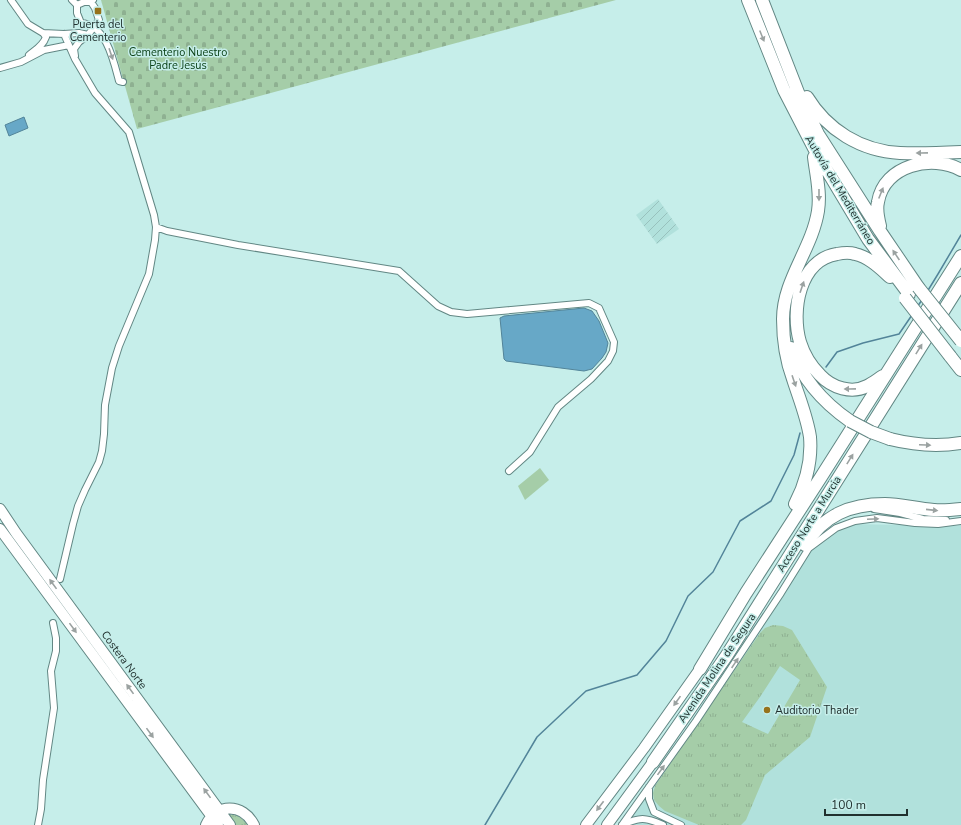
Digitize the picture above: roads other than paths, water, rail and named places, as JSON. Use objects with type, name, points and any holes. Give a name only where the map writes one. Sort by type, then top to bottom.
[{"type":"highway","name":"Autovía del Mediterráneo","points":[[748,0],[784,90],[816,152],[868,239],[911,293],[951,354],[961,363]]},
{"type":"highway","name":"Autovía del Mediterráneo","points":[[762,0],[799,95],[818,134],[880,231],[911,293],[961,341]]},
{"type":"highway","points":[[771,26],[807,98],[831,126],[846,137],[872,149],[885,152],[961,152]]},
{"type":"highway","points":[[784,90],[787,102],[825,178],[852,222],[894,281]]},
{"type":"highway","points":[[746,593],[795,506],[805,482],[809,464],[810,446],[808,430],[784,344],[783,318],[784,304],[788,288],[811,235],[818,211],[819,191],[814,157]]},
{"type":"highway","points":[[880,231],[877,208],[878,200],[883,188],[890,178],[904,169],[922,164],[942,164],[961,170]]},
{"type":"highway","points":[[886,374],[866,386],[855,389],[844,389],[833,385],[823,378],[806,357],[800,342],[796,315],[802,286],[807,274],[820,260],[831,255],[842,253],[855,254],[868,260],[911,293]]},
{"type":"highway","points":[[700,669],[746,593],[961,256]]},
{"type":"highway","name":"Acceso Norte a Murcia","points":[[700,669],[961,265]]},
{"type":"highway","name":"Acceso Norte a Murcia","points":[[653,762],[727,655],[961,283]]},
{"type":"highway","points":[[788,288],[786,307],[787,332],[790,345],[798,366],[814,389],[831,407],[850,421],[870,432],[890,440],[924,445],[961,443]]},
{"type":"highway","points":[[945,309],[955,299],[961,290]]},
{"type":"highway","points":[[951,354],[961,370]]},
{"type":"highway","points":[[727,655],[762,612],[810,537],[824,522],[836,514],[848,509],[885,504],[909,506],[935,511],[961,509]]},
{"type":"main road","name":"Costera Norte","points":[[0,509],[216,813],[218,825]]},
{"type":"main road","name":"Costera Norte","points":[[0,529],[216,813],[230,825]]},
{"type":"main road","name":"Avenida Molina de Segura","points":[[586,825],[644,748],[700,669]]},
{"type":"main road","points":[[607,825],[653,762]]},
{"type":"main road","points":[[206,825],[216,813],[224,809],[241,811],[248,816],[254,825]]},
{"type":"street","points":[[11,0],[28,24],[43,33],[79,33],[88,35]]},
{"type":"street","points":[[72,0],[77,5],[77,13],[81,23]]},
{"type":"street","points":[[75,59],[74,49],[78,42],[88,35],[99,20],[92,1],[77,5]]},
{"type":"street","points":[[81,23],[94,27],[106,41],[111,51],[119,81],[123,82]]},
{"type":"street","points":[[73,33],[77,30],[81,23]]},
{"type":"street","points":[[22,62],[43,44],[46,37],[43,33]]},
{"type":"street","points":[[60,579],[78,506],[99,462],[102,451],[105,404],[112,368],[119,346],[149,274],[156,227],[154,215],[129,132],[95,93],[75,59],[64,34]]},
{"type":"street","points":[[0,68],[22,62],[44,50],[69,45]]},
{"type":"street","points":[[156,227],[167,231],[238,245],[399,270],[438,306],[451,312],[467,314],[589,303],[599,308],[614,342],[613,351],[608,361],[591,379],[558,407],[530,452],[509,471]]},
{"type":"street","points":[[848,509],[876,509],[923,519],[961,521]]},
{"type":"street","name":"Avenida Molina de Segura","points":[[622,825],[696,721],[809,548],[836,528],[855,521],[877,518],[915,523],[938,524],[961,521]]},
{"type":"street","points":[[38,825],[54,708],[51,671],[56,651],[56,638],[53,623]]},
{"type":"street","points":[[649,787],[649,799],[654,812],[681,825]]},
{"type":"street","points":[[622,825],[634,820],[648,819],[662,825]]},
{"type":"waterway","points":[[927,292],[961,235]]},
{"type":"waterway","points":[[917,307],[922,300]]},
{"type":"waterway","points":[[826,367],[837,352],[863,343],[899,334],[912,315]]},
{"type":"waterway","points":[[485,825],[537,737],[586,691],[637,675],[666,641],[688,596],[713,572],[740,521],[771,501],[794,455],[800,433]]},
{"type":"place","name":"Puerta del Cementerio","points":[[98,11]]},
{"type":"place","name":"Auditorio Thader","points":[[767,710]]},
{"type":"park label","name":"Cementerio Nuestro Padre Jesús","points":[[178,58]]}]
